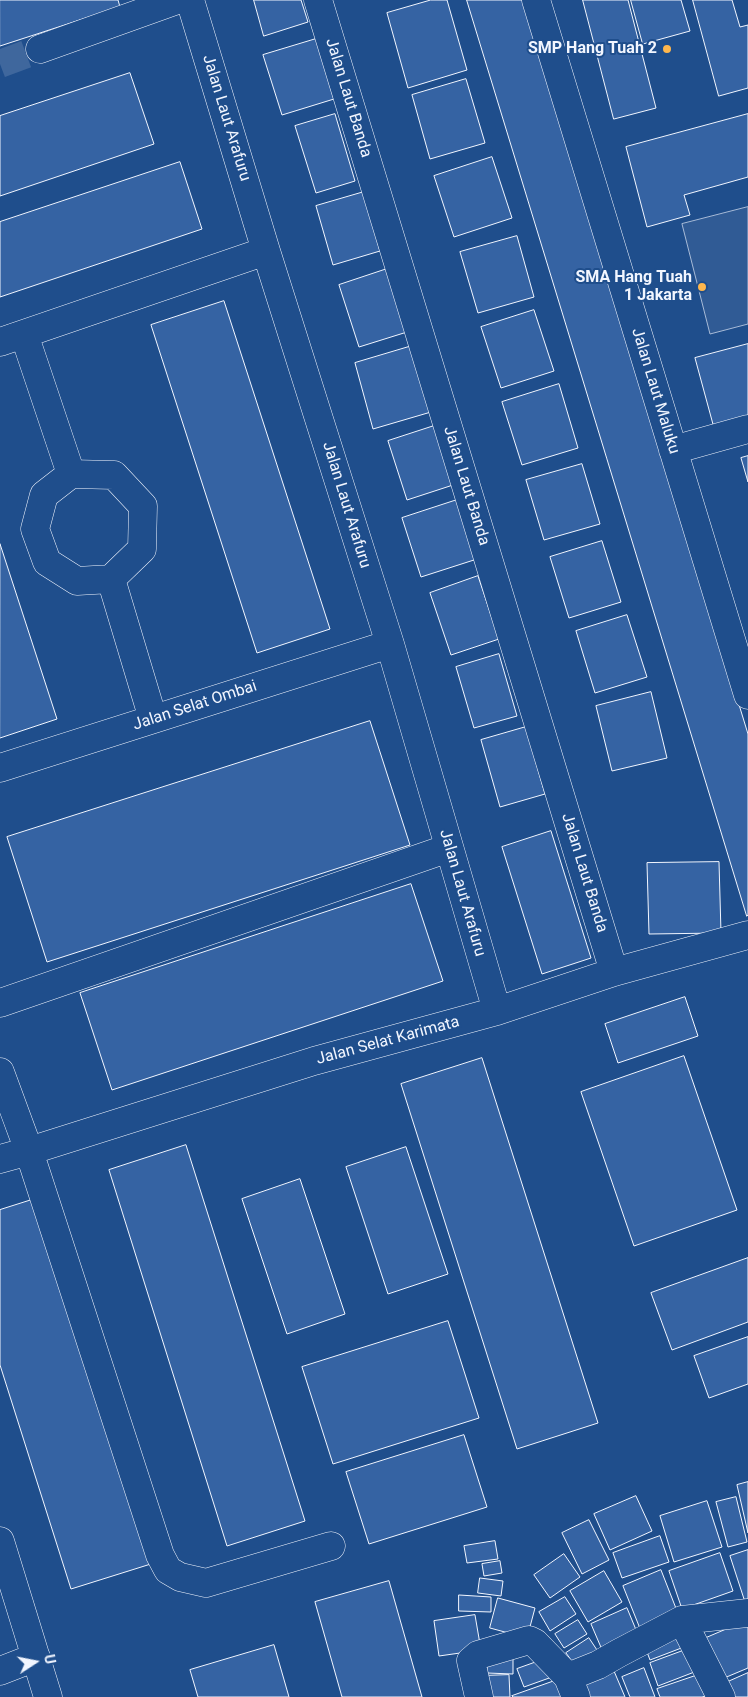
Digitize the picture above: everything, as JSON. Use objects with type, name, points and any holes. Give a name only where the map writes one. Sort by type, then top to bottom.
[{"type":"street","points":[[40,49],[177,0]]},
{"type":"street","name":"Jalan Laut Arafuru","points":[[190,0],[266,250],[390,644],[497,1011]]},
{"type":"street","name":"Jalan Laut Banda","points":[[318,0],[614,972]]},
{"type":"street","name":"Jalan Laut Maluku","points":[[536,0],[748,695]]},
{"type":"street","points":[[71,474],[12,338],[266,250]]},
{"type":"street","points":[[673,450],[748,429]]},
{"type":"street","points":[[71,474],[114,475],[143,506],[142,549],[112,579],[77,581],[47,562],[35,529],[44,495],[71,474]]},
{"type":"street","points":[[112,579],[153,719]]},
{"type":"street","name":"Jalan Selat Ombai","points":[[0,768],[390,644]]},
{"type":"street","points":[[0,1003],[449,848]]},
{"type":"street","name":"Jalan Selat Karimata","points":[[0,1160],[314,1060],[497,1011],[614,972],[748,935]]},
{"type":"street","points":[[0,1072],[30,1150],[160,1555],[168,1570],[180,1577],[206,1583],[331,1546]]},
{"type":"street","points":[[0,1541],[48,1697]]},
{"type":"street","points":[[479,1697],[472,1665],[473,1659],[478,1655],[529,1640],[536,1643],[572,1687],[598,1665],[682,1620],[748,1613]]},
{"type":"street","points":[[682,1620],[721,1697]]},
{"type":"street","points":[[0,1671],[36,1657]]},
{"type":"shaded area","points":[[748,207],[748,324],[710,334],[682,224]]},
{"type":"building","points":[[0,0],[118,0],[120,7],[0,46]]},
{"type":"building","points":[[254,0],[301,0],[308,22],[264,36]]},
{"type":"building","points":[[431,0],[447,0],[467,70],[408,88],[387,13]]},
{"type":"building","points":[[467,0],[523,0],[748,734],[747,916]]},
{"type":"building","points":[[583,0],[628,0],[656,108],[614,119]]},
{"type":"building","points":[[631,0],[681,0],[690,31],[643,44]]},
{"type":"building","points":[[693,0],[732,0],[740,27],[748,25],[748,88],[719,96]]},
{"type":"building","points":[[316,39],[334,99],[282,115],[263,55]]},
{"type":"building","points":[[130,73],[154,144],[0,196],[0,116]]},
{"type":"building","points":[[466,79],[485,143],[430,159],[412,95]]},
{"type":"building","points":[[335,114],[355,181],[316,193],[295,126]]},
{"type":"building","points":[[748,114],[748,177],[684,195],[690,215],[647,227],[626,147]]},
{"type":"building","points":[[492,157],[512,218],[454,237],[434,176]]},
{"type":"building","points":[[180,162],[202,229],[0,297],[0,222]]},
{"type":"building","points":[[364,192],[380,251],[333,265],[316,206]]},
{"type":"building","points":[[517,236],[534,297],[478,313],[460,252]]},
{"type":"building","points":[[387,269],[407,332],[359,347],[339,285]]},
{"type":"building","points":[[224,301],[330,629],[257,653],[151,325]]},
{"type":"building","points":[[534,310],[554,371],[501,388],[481,327]]},
{"type":"building","points":[[748,344],[748,419],[714,428],[695,358]]},
{"type":"building","points":[[412,346],[431,412],[373,429],[355,363]]},
{"type":"building","points":[[559,384],[578,448],[522,465],[502,402]]},
{"type":"building","points":[[434,426],[453,485],[407,500],[388,441]]},
{"type":"building","points":[[748,456],[748,482],[741,458]]},
{"type":"building","points":[[582,464],[600,524],[544,540],[526,480]]},
{"type":"building","points":[[457,500],[477,559],[421,577],[402,518]]},
{"type":"building","points":[[602,541],[621,602],[569,618],[550,557]]},
{"type":"building","points":[[0,544],[57,719],[0,738]]},
{"type":"building","points":[[478,576],[499,639],[451,655],[430,593]]},
{"type":"building","points":[[627,615],[647,677],[595,693],[576,631]]},
{"type":"building","points":[[499,654],[517,716],[474,728],[456,667]]},
{"type":"building","points":[[651,692],[667,758],[612,771],[596,706]]},
{"type":"building","points":[[370,721],[410,845],[47,962],[7,837]]},
{"type":"building","points":[[526,727],[545,794],[500,807],[481,740]]},
{"type":"building","points":[[551,831],[591,958],[542,974],[502,847]]},
{"type":"building","points":[[719,862],[721,933],[649,934],[647,863]]},
{"type":"building","points":[[411,884],[443,981],[112,1090],[80,993]]},
{"type":"building","points":[[685,997],[698,1036],[618,1063],[605,1024]]},
{"type":"building","points":[[684,1056],[737,1210],[634,1246],[581,1092]]},
{"type":"building","points":[[482,1058],[598,1423],[517,1449],[401,1084]]},
{"type":"building","points":[[186,1145],[305,1521],[227,1546],[109,1170]]},
{"type":"building","points":[[406,1147],[448,1274],[388,1294],[346,1167]]},
{"type":"building","points":[[300,1179],[345,1314],[287,1334],[242,1199]]},
{"type":"building","points":[[38,1198],[154,1563],[71,1589],[0,1365],[0,1210]]},
{"type":"building","points":[[748,1258],[748,1322],[672,1350],[651,1293]]},
{"type":"building","points":[[448,1321],[479,1418],[333,1464],[302,1367]]},
{"type":"building","points":[[748,1337],[748,1384],[709,1398],[694,1356]]},
{"type":"building","points":[[464,1435],[487,1507],[369,1544],[346,1472]]},
{"type":"building","points":[[748,1482],[748,1533],[737,1485]]},
{"type":"building","points":[[636,1496],[652,1531],[610,1550],[594,1514]]},
{"type":"building","points":[[736,1497],[747,1542],[728,1547],[716,1502]]},
{"type":"building","points":[[707,1501],[722,1547],[674,1562],[660,1516]]},
{"type":"building","points":[[589,1520],[609,1560],[582,1574],[562,1533]]},
{"type":"building","points":[[660,1536],[669,1562],[622,1578],[613,1553]]},
{"type":"building","points":[[495,1541],[498,1559],[467,1563],[464,1546]]},
{"type":"building","points":[[748,1550],[748,1601],[745,1602],[730,1556]]},
{"type":"building","points":[[720,1553],[733,1591],[682,1609],[669,1571]]},
{"type":"building","points":[[564,1554],[580,1577],[550,1598],[534,1575]]},
{"type":"building","points":[[500,1561],[502,1573],[484,1576],[482,1564]]},
{"type":"building","points":[[661,1570],[679,1616],[641,1631],[623,1586]]},
{"type":"building","points":[[604,1571],[622,1602],[588,1622],[570,1591]]},
{"type":"building","points":[[480,1578],[503,1581],[501,1596],[478,1593]]},
{"type":"building","points":[[389,1581],[422,1697],[342,1697],[315,1602]]},
{"type":"building","points":[[459,1595],[491,1597],[491,1612],[459,1611]]},
{"type":"building","points":[[565,1597],[576,1614],[550,1631],[539,1612]]},
{"type":"building","points":[[498,1598],[535,1608],[527,1638],[490,1628]]},
{"type":"building","points":[[627,1608],[639,1637],[603,1652],[591,1624]]},
{"type":"building","points":[[475,1615],[481,1650],[439,1656],[434,1621]]},
{"type":"building","points":[[578,1620],[587,1634],[564,1648],[555,1634]]},
{"type":"building","points":[[746,1621],[748,1625],[748,1668],[717,1681],[699,1641]]},
{"type":"building","points":[[677,1630],[684,1647],[650,1660],[644,1644]]},
{"type":"building","points":[[589,1638],[601,1656],[579,1671],[566,1653]]},
{"type":"building","points":[[274,1645],[289,1697],[198,1697],[190,1670]]},
{"type":"building","points":[[688,1649],[697,1671],[658,1686],[650,1663]]},
{"type":"building","points":[[488,1653],[513,1654],[513,1674],[487,1673]]},
{"type":"building","points":[[545,1659],[552,1677],[524,1687],[517,1669]]},
{"type":"building","points":[[611,1664],[625,1697],[583,1697],[575,1679]]},
{"type":"building","points":[[644,1668],[655,1697],[630,1697],[622,1677]]},
{"type":"building","points":[[748,1673],[748,1697],[726,1697],[721,1685]]},
{"type":"building","points":[[701,1674],[709,1695],[702,1697],[660,1697],[657,1689]]},
{"type":"building","points":[[509,1675],[510,1697],[481,1697],[480,1676]]},
{"type":"building","points":[[563,1678],[570,1697],[512,1696]]},
{"type":"tunnel","points":[[0,64],[40,49]]},
{"type":"place","name":"SMP Hang Tuah 2","points":[[667,49]]},
{"type":"place","name":"SMA Hang Tuah 1 Jakarta","points":[[702,287]]}]
